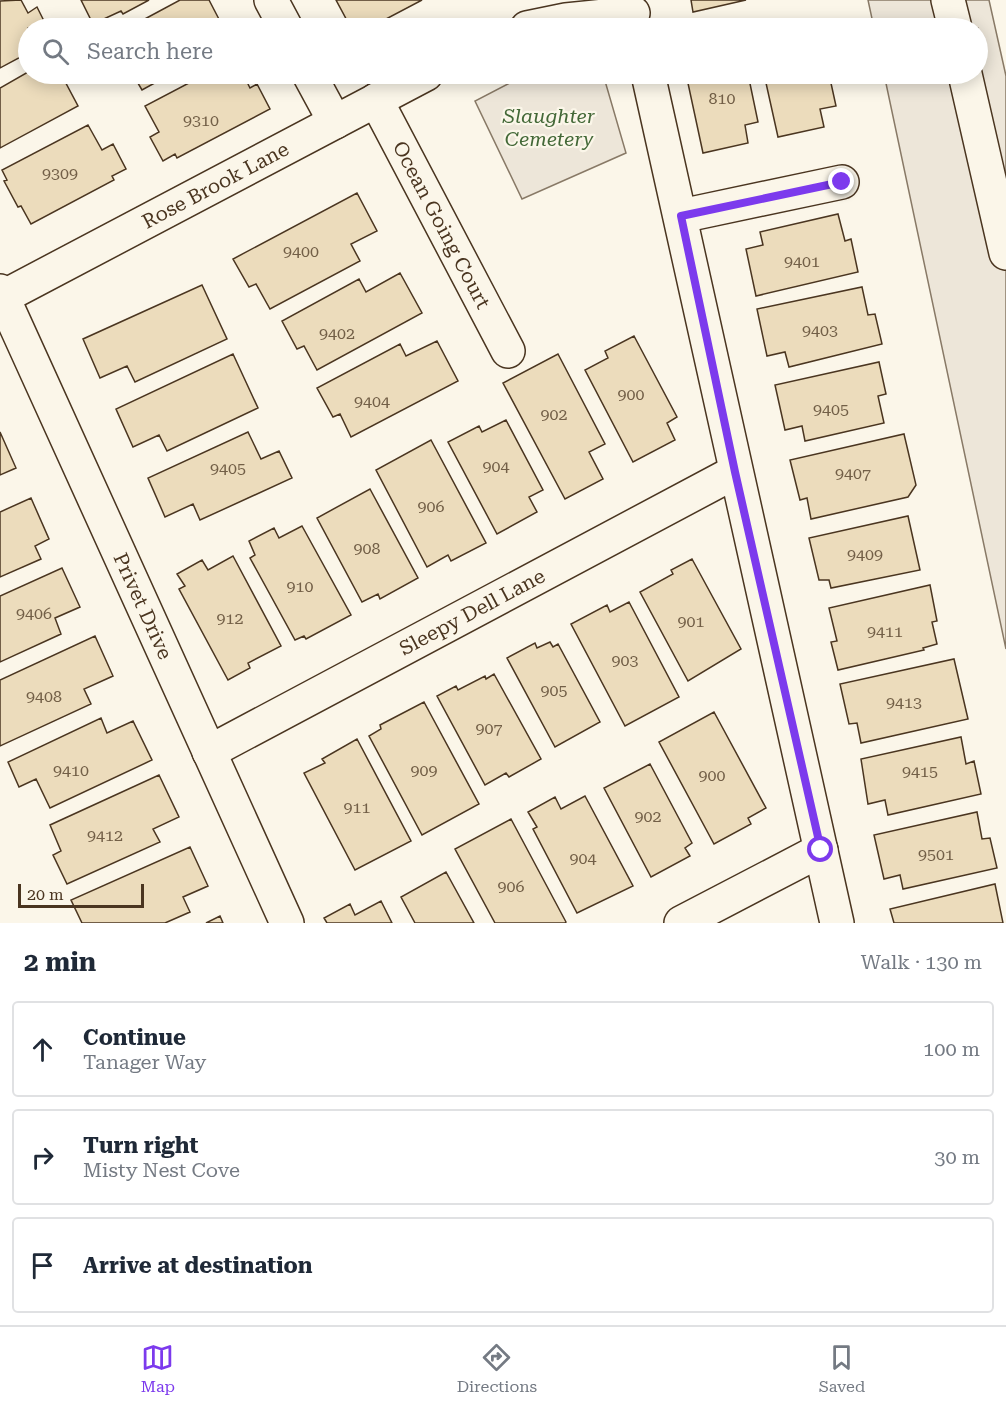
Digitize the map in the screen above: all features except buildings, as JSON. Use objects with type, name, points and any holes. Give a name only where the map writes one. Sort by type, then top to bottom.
[{"type":"street","points":[[271,0],[281,18]]},
{"type":"street","points":[[948,0],[952,18]]},
{"type":"street","points":[[589,18],[634,14]]},
{"type":"street","points":[[314,84],[335,122]]},
{"type":"street","name":"Rose Brook Lane","points":[[2,294],[407,84]]},
{"type":"street","points":[[650,84],[837,923]]},
{"type":"street","points":[[967,84],[1006,253]]},
{"type":"street","name":"Ocean Going Court","points":[[376,100],[508,351]]},
{"type":"street","points":[[681,216],[842,182]]},
{"type":"street","name":"Privet Drive","points":[[2,294],[288,923]]},
{"type":"street","name":"Sleepy Dell Lane","points":[[209,752],[735,472]]},
{"type":"street","points":[[681,923],[821,850]]},
{"type":"green space","points":[[868,0],[989,0],[1006,76],[1006,649],[886,84],[988,84],[988,18],[872,18]]},
{"type":"green space","name":"Slaughter Cemetery","points":[[508,84],[606,84],[626,153],[522,199],[475,101]]},
{"type":"route","points":[[821,850],[735,472],[681,216],[842,182]]}]
